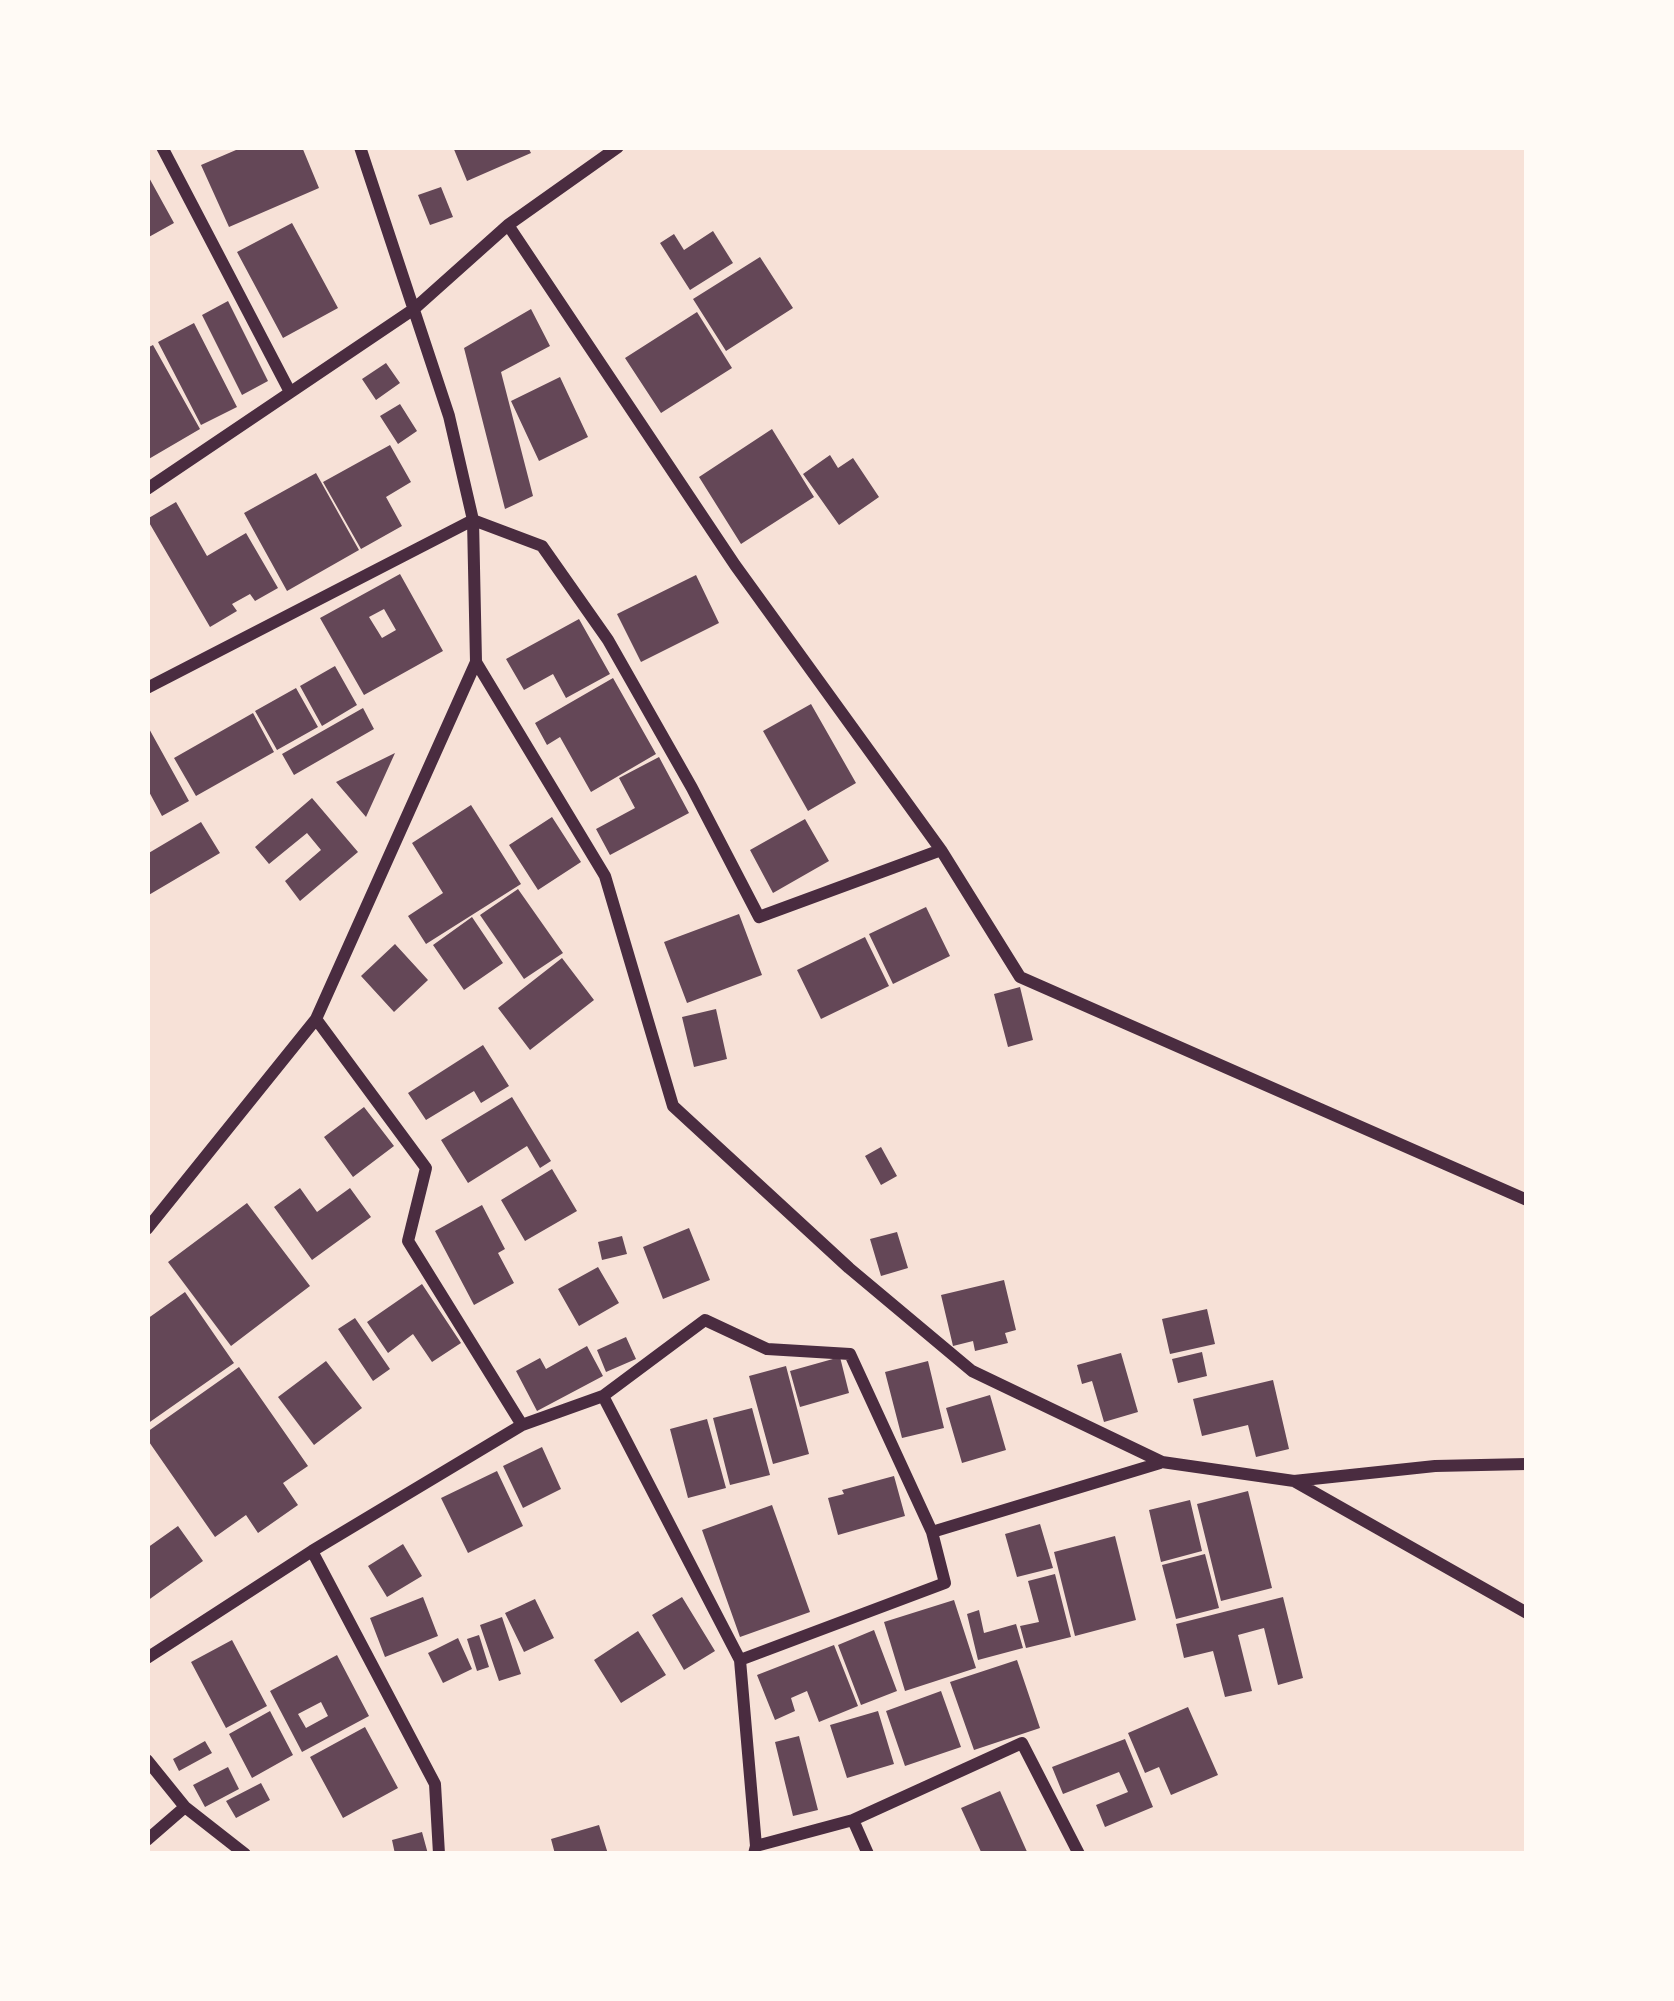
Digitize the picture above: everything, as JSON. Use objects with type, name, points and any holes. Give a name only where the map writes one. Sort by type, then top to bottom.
[{"type":"street","points":[[162,147],[290,392]]},
{"type":"street","points":[[147,1228],[316,1019],[476,662],[473,520],[449,416],[360,147]]},
{"type":"street","points":[[147,489],[414,309],[508,225],[618,147]]},
{"type":"street","points":[[508,225],[735,565],[941,850],[1020,977],[1527,1201]]},
{"type":"street","points":[[147,688],[473,520],[542,546],[608,640],[759,917],[941,850]]},
{"type":"street","points":[[476,662],[605,876],[673,1106],[849,1268],[972,1371],[1162,1462],[1294,1481],[1435,1466],[1527,1464]]},
{"type":"street","points":[[316,1019],[427,1168],[408,1241],[521,1425]]},
{"type":"street","points":[[147,1658],[521,1425],[603,1396],[705,1320],[767,1348],[850,1354],[932,1532],[945,1583],[740,1660]]},
{"type":"street","points":[[603,1396],[740,1660],[755,1850],[854,1820],[1022,1743],[1078,1854]]},
{"type":"street","points":[[932,1532],[1162,1462]]},
{"type":"street","points":[[1294,1481],[1527,1613]]},
{"type":"street","points":[[312,1551],[435,1784],[440,1854]]},
{"type":"street","points":[[147,1760],[184,1808],[245,1854]]},
{"type":"street","points":[[147,1840],[184,1808]]},
{"type":"street","points":[[854,1820],[868,1854]]},
{"type":"building","points":[[243,147],[302,147],[319,188],[229,227],[201,165]]},
{"type":"building","points":[[453,147],[528,147],[531,153],[467,181]]},
{"type":"building","points":[[147,174],[174,223],[147,238]]},
{"type":"building","points":[[441,187],[453,217],[430,225],[418,195]]},
{"type":"building","points":[[292,223],[338,308],[283,338],[237,252]]},
{"type":"building","points":[[713,231],[733,263],[690,290],[660,243],[674,234],[684,250]]},
{"type":"building","points":[[760,257],[793,308],[726,351],[693,299]]},
{"type":"building","points":[[228,301],[268,381],[242,395],[202,315]]},
{"type":"building","points":[[531,309],[550,346],[501,372],[533,496],[505,509],[464,348]]},
{"type":"building","points":[[697,312],[732,368],[661,413],[625,358]]},
{"type":"building","points":[[194,323],[237,407],[201,425],[158,342]]},
{"type":"building","points":[[153,345],[200,429],[147,460],[147,348]]},
{"type":"building","points":[[386,363],[400,383],[376,400],[362,379]]},
{"type":"building","points":[[560,377],[588,437],[539,461],[511,401]]},
{"type":"building","points":[[400,404],[417,431],[398,444],[380,416]]},
{"type":"building","points":[[772,429],[814,497],[741,544],[699,477]]},
{"type":"building","points":[[390,445],[411,482],[386,497],[402,526],[361,549],[323,482]]},
{"type":"building","points":[[830,455],[838,468],[853,458],[879,497],[839,525],[803,474]]},
{"type":"building","points":[[316,473],[359,550],[287,591],[244,513]]},
{"type":"building","points":[[176,502],[207,556],[246,533],[278,588],[255,601],[250,594],[232,604],[237,611],[210,627],[147,519]]},
{"type":"building","points":[[400,574],[443,651],[364,695],[320,618]],"holes":[[[384,609],[396,630],[382,638],[369,617]]]},
{"type":"building","points":[[696,575],[719,623],[641,662],[617,614]]},
{"type":"building","points":[[579,619],[610,674],[566,698],[553,674],[524,690],[506,659]]},
{"type":"building","points":[[335,666],[357,705],[322,726],[300,686]]},
{"type":"building","points":[[613,678],[656,754],[591,792],[560,737],[547,745],[535,723]]},
{"type":"building","points":[[296,688],[318,727],[277,750],[255,711]]},
{"type":"building","points":[[811,704],[856,783],[808,811],[763,731]]},
{"type":"building","points":[[363,708],[374,729],[294,775],[282,754]]},
{"type":"building","points":[[253,713],[274,752],[196,796],[174,758]]},
{"type":"building","points":[[147,725],[189,801],[162,816],[147,788]]},
{"type":"building","points":[[395,753],[366,817],[336,782]]},
{"type":"building","points":[[659,757],[689,813],[610,855],[596,829],[635,808],[619,778]]},
{"type":"building","points":[[312,798],[358,852],[300,901],[285,881],[321,850],[307,833],[269,864],[255,847]]},
{"type":"building","points":[[471,805],[521,884],[426,944],[408,916],[443,893],[412,843]]},
{"type":"building","points":[[552,817],[581,862],[538,890],[509,845]]},
{"type":"building","points":[[805,819],[829,861],[773,893],[750,850]]},
{"type":"building","points":[[201,822],[220,853],[147,896],[147,854]]},
{"type":"building","points":[[518,889],[563,953],[524,979],[480,915]]},
{"type":"building","points":[[926,907],[950,956],[893,984],[869,934]]},
{"type":"building","points":[[739,914],[762,975],[687,1003],[664,942]]},
{"type":"building","points":[[472,917],[503,963],[464,990],[433,945]]},
{"type":"building","points":[[865,937],[889,986],[821,1019],[797,970]]},
{"type":"building","points":[[395,944],[428,980],[394,1012],[361,976]]},
{"type":"building","points":[[562,958],[594,1000],[530,1050],[498,1008]]},
{"type":"building","points":[[1020,987],[1033,1040],[1008,1047],[994,994]]},
{"type":"building","points":[[716,1009],[727,1059],[694,1067],[682,1017]]},
{"type":"building","points":[[483,1045],[509,1086],[481,1103],[474,1091],[426,1120],[408,1093]]},
{"type":"building","points":[[512,1097],[551,1161],[540,1168],[527,1146],[468,1183],[441,1140]]},
{"type":"building","points":[[364,1107],[394,1146],[353,1177],[324,1137]]},
{"type":"building","points":[[881,1147],[897,1176],[881,1185],[865,1156]]},
{"type":"building","points":[[552,1169],[577,1211],[525,1241],[501,1200]]},
{"type":"building","points":[[300,1188],[317,1212],[350,1188],[371,1217],[312,1260],[274,1207]]},
{"type":"building","points":[[247,1203],[310,1286],[231,1346],[168,1262]]},
{"type":"building","points":[[482,1205],[505,1249],[498,1253],[514,1283],[474,1305],[435,1231]]},
{"type":"building","points":[[689,1228],[710,1280],[663,1299],[643,1247]]},
{"type":"building","points":[[897,1232],[908,1268],[881,1276],[870,1239]]},
{"type":"building","points":[[622,1236],[627,1254],[602,1260],[598,1242]]},
{"type":"building","points":[[598,1267],[619,1303],[579,1326],[558,1289]]},
{"type":"building","points":[[1004,1280],[1016,1330],[1005,1333],[1008,1343],[975,1351],[973,1341],[953,1346],[941,1295]]},
{"type":"building","points":[[422,1284],[461,1343],[432,1362],[413,1334],[388,1353],[367,1322]]},
{"type":"building","points":[[185,1292],[234,1363],[147,1424],[147,1319]]},
{"type":"building","points":[[1207,1309],[1215,1344],[1170,1354],[1162,1319]]},
{"type":"building","points":[[355,1318],[390,1369],[373,1381],[338,1329]]},
{"type":"building","points":[[626,1337],[636,1359],[606,1372],[597,1350]]},
{"type":"building","points":[[587,1346],[603,1376],[537,1411],[516,1371],[540,1358],[546,1369]]},
{"type":"building","points":[[1202,1352],[1207,1376],[1178,1383],[1172,1359]]},
{"type":"building","points":[[1121,1353],[1138,1412],[1104,1422],[1092,1381],[1082,1384],[1077,1365]]},
{"type":"building","points":[[840,1357],[849,1393],[800,1407],[790,1371]]},
{"type":"building","points":[[326,1361],[362,1408],[314,1445],[278,1397]]},
{"type":"building","points":[[928,1361],[944,1428],[902,1438],[885,1372]]},
{"type":"building","points":[[786,1366],[809,1454],[773,1464],[749,1376]]},
{"type":"building","points":[[239,1367],[308,1466],[283,1483],[298,1505],[258,1533],[246,1515],[215,1537],[147,1439],[147,1432]]},
{"type":"building","points":[[1273,1380],[1289,1449],[1256,1457],[1248,1425],[1202,1436],[1193,1399]]},
{"type":"building","points":[[990,1395],[1006,1450],[962,1463],[946,1408]]},
{"type":"building","points":[[752,1408],[770,1475],[730,1485],[713,1418]]},
{"type":"building","points":[[707,1419],[726,1488],[688,1498],[670,1429]]},
{"type":"building","points":[[542,1447],[561,1489],[523,1508],[503,1466]]},
{"type":"building","points":[[497,1471],[523,1526],[468,1553],[441,1498]]},
{"type":"building","points":[[894,1476],[905,1516],[838,1535],[828,1498]]},
{"type":"building","points":[[1248,1491],[1272,1588],[1221,1601],[1197,1504]]},
{"type":"building","points":[[1190,1500],[1202,1551],[1161,1562],[1149,1510]]},
{"type":"building","points":[[772,1505],[810,1612],[740,1637],[702,1530]]},
{"type":"building","points":[[1040,1524],[1053,1568],[1017,1577],[1005,1534]]},
{"type":"building","points":[[178,1526],[203,1561],[147,1601],[147,1548]]},
{"type":"building","points":[[1115,1536],[1136,1620],[1075,1636],[1054,1552]]},
{"type":"building","points":[[403,1544],[422,1576],[387,1597],[368,1566]]},
{"type":"building","points":[[1205,1554],[1219,1608],[1176,1619],[1162,1565]]},
{"type":"building","points":[[1055,1574],[1071,1637],[1026,1648],[1020,1626],[1039,1622],[1028,1581]]},
{"type":"building","points":[[423,1597],[438,1636],[385,1657],[370,1618]]},
{"type":"building","points":[[682,1597],[715,1651],[684,1670],[652,1615]]},
{"type":"building","points":[[1283,1597],[1303,1678],[1278,1685],[1264,1628],[1238,1635],[1252,1691],[1225,1697],[1213,1651],[1184,1658],[1176,1624]]},
{"type":"building","points":[[535,1599],[554,1638],[524,1652],[505,1613]]},
{"type":"building","points":[[954,1600],[976,1668],[905,1691],[884,1622]]},
{"type":"building","points":[[979,1610],[984,1633],[1016,1624],[1023,1648],[978,1660],[967,1614]]},
{"type":"building","points":[[502,1617],[521,1674],[499,1681],[480,1625]]},
{"type":"building","points":[[874,1630],[897,1691],[861,1705],[838,1645]]},
{"type":"building","points":[[638,1631],[666,1675],[621,1703],[594,1660]]},
{"type":"building","points":[[479,1635],[489,1667],[477,1671],[467,1639]]},
{"type":"building","points":[[458,1638],[472,1669],[443,1683],[428,1653]]},
{"type":"building","points":[[232,1640],[267,1706],[226,1728],[191,1662]]},
{"type":"building","points":[[834,1645],[858,1706],[819,1722],[807,1691],[791,1698],[795,1711],[775,1720],[757,1675]]},
{"type":"building","points":[[337,1655],[369,1716],[302,1752],[270,1691]],"holes":[[[321,1702],[328,1716],[306,1728],[298,1714]]]},
{"type":"building","points":[[1017,1660],[1040,1728],[974,1750],[950,1682]]},
{"type":"building","points":[[941,1691],[961,1747],[905,1766],[886,1711]]},
{"type":"building","points":[[1188,1707],[1218,1775],[1171,1795],[1159,1767],[1145,1773],[1128,1733]]},
{"type":"building","points":[[270,1711],[293,1755],[252,1778],[229,1734]]},
{"type":"building","points":[[878,1711],[894,1764],[847,1778],[830,1725]]},
{"type":"building","points":[[365,1727],[398,1788],[343,1818],[310,1757]]},
{"type":"building","points":[[799,1736],[818,1810],[793,1816],[775,1742]]},
{"type":"building","points":[[1125,1739],[1153,1807],[1105,1827],[1096,1805],[1128,1792],[1119,1772],[1063,1794],[1052,1767]]},
{"type":"building","points":[[205,1741],[212,1753],[179,1771],[173,1759]]},
{"type":"building","points":[[228,1767],[239,1789],[205,1807],[193,1785]]},
{"type":"building","points":[[261,1783],[270,1800],[236,1818],[226,1801]]},
{"type":"building","points":[[1000,1791],[1028,1854],[982,1854],[961,1808]]},
{"type":"building","points":[[599,1825],[608,1854],[555,1854],[551,1839]]},
{"type":"building","points":[[422,1832],[428,1854],[395,1854],[392,1840]]}]
